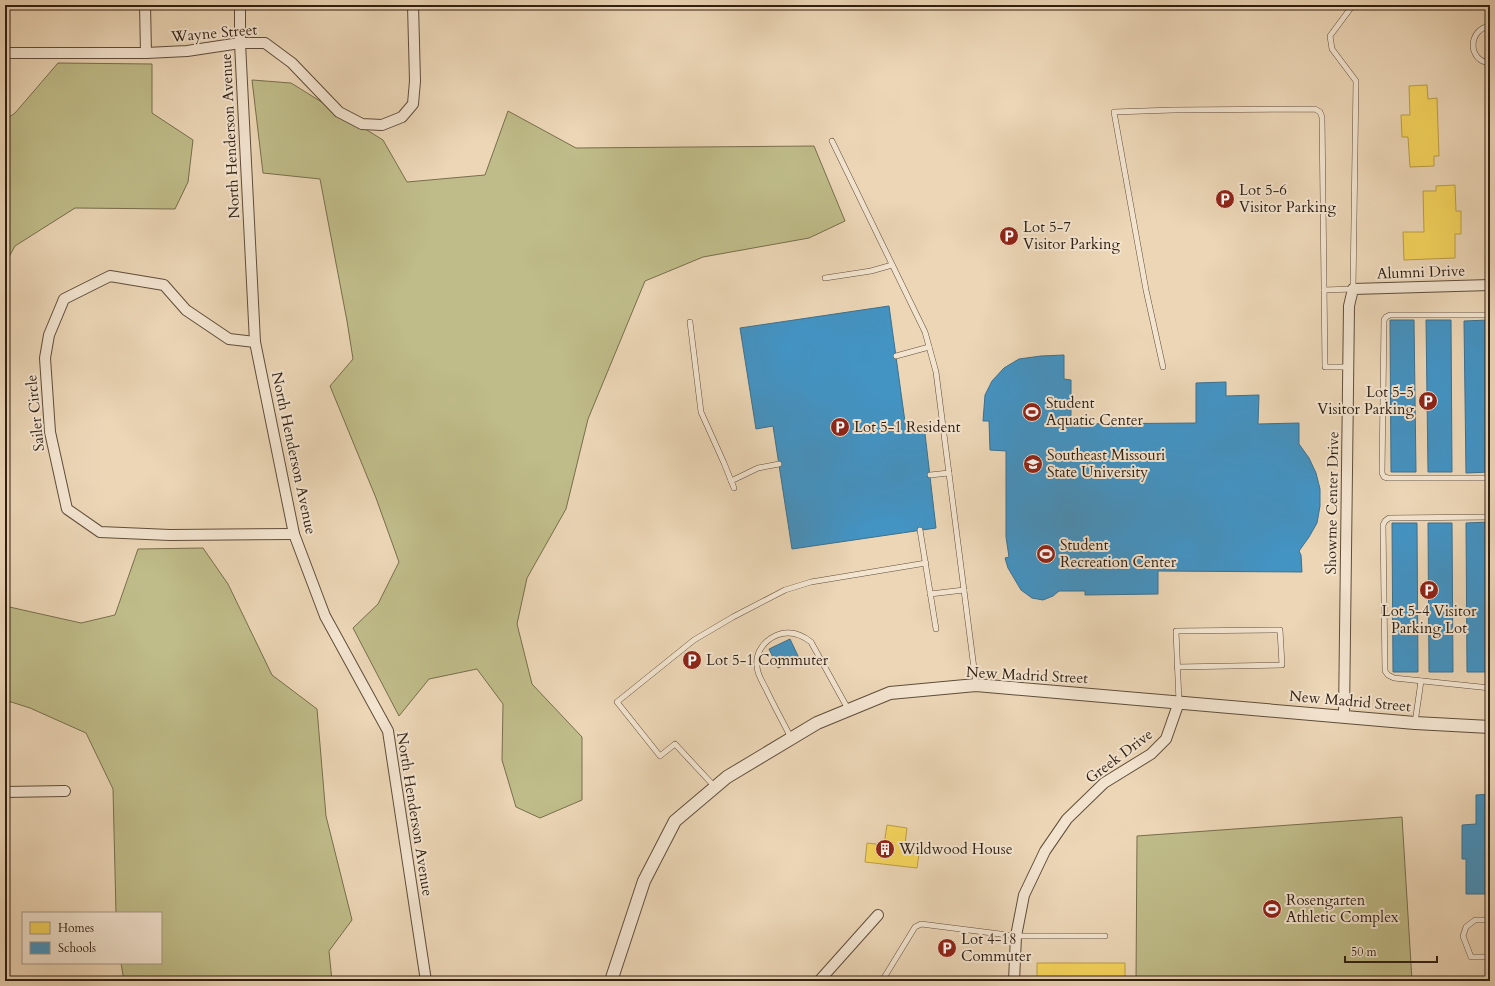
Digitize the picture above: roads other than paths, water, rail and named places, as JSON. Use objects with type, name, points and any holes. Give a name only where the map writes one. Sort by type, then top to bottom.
[{"type":"street","points":[[145,5],[146,54]]},
{"type":"street","name":"North Henderson Avenue","points":[[240,5],[240,43],[255,342],[294,534],[325,616],[388,731],[426,981]]},
{"type":"street","name":"Wayne Street","points":[[5,53],[146,54],[187,51],[240,43],[265,43],[292,63],[339,112],[362,124],[382,125],[402,117],[413,104],[415,81],[413,5]]},
{"type":"street","name":"Sailer Circle","points":[[255,342],[229,339],[186,310],[164,285],[110,276],[64,299],[49,334],[45,358],[50,432],[67,509],[100,532],[170,534],[294,534]]},
{"type":"street","name":"Alumni Drive","points":[[1353,289],[1490,285]]},
{"type":"street","name":"Showme Center Drive","points":[[1344,716],[1349,306],[1353,289]]},
{"type":"street","name":"New Madrid Street","points":[[611,981],[644,881],[675,821],[727,777],[817,723],[890,693],[976,685],[1415,723],[1490,728]]},
{"type":"street","name":"Greek Drive","points":[[1014,981],[1016,936],[1024,895],[1045,851],[1067,819],[1104,783],[1150,754],[1166,739],[1179,702]]},
{"type":"street","points":[[5,792],[65,791]]},
{"type":"street","points":[[819,981],[878,915]]},
{"type":"lane","points":[[1324,290],[1353,289],[1356,81],[1332,49],[1330,36],[1353,5]]},
{"type":"lane","points":[[1490,26],[1480,30],[1473,39],[1472,45],[1476,56],[1490,63]]},
{"type":"lane","points":[[1164,367],[1146,290],[1114,112],[1315,109],[1320,112],[1322,117],[1325,367],[1348,367]]},
{"type":"lane","points":[[832,141],[925,332],[936,372],[976,685]]},
{"type":"lane","points":[[825,278],[871,272],[892,265]]},
{"type":"lane","points":[[1490,315],[1390,315],[1386,317],[1384,320],[1382,473],[1384,477],[1388,478],[1490,478]]},
{"type":"lane","points":[[690,322],[701,412],[734,488]]},
{"type":"lane","points":[[896,356],[929,347]]},
{"type":"lane","points":[[731,481],[758,468],[779,464]]},
{"type":"lane","points":[[930,475],[949,473]]},
{"type":"lane","points":[[1490,517],[1389,518],[1383,525],[1385,671],[1388,675],[1394,678],[1490,688]]},
{"type":"lane","points":[[920,530],[936,629]]},
{"type":"lane","points":[[715,787],[675,744],[660,756],[617,702],[694,640],[784,590],[811,582],[926,563]]},
{"type":"lane","points":[[930,594],[964,590]]},
{"type":"lane","points":[[1177,667],[1282,665],[1280,630],[1176,631],[1177,667],[1179,702]]},
{"type":"lane","points":[[792,739],[765,688],[756,667],[758,655],[767,640],[779,634],[792,633],[802,635],[811,642],[849,710]]},
{"type":"lane","points":[[1415,723],[1420,681]]},
{"type":"lane","points":[[1490,920],[1475,920],[1466,927],[1463,936],[1471,957],[1490,957]]},
{"type":"lane","points":[[882,981],[915,926],[921,924],[1016,936],[1105,936]]},
{"type":"place","name":"Lot 5-6 Visitor Parking","points":[[1225,199]]},
{"type":"place","name":"Lot 5-7 Visitor Parking","points":[[1009,236]]},
{"type":"place","name":"Lot 5-5 Visitor Parking","points":[[1428,401]]},
{"type":"place","name":"Student Aquatic Center","points":[[1032,412]]},
{"type":"place","name":"Lot 5-1 Resident","points":[[840,427]]},
{"type":"place","name":"Southeast Missouri State University","points":[[1033,464]]},
{"type":"place","name":"Student Recreation Center","points":[[1046,554]]},
{"type":"place","name":"Lot 5-4 Visitor Parking Lot","points":[[1429,590]]},
{"type":"place","name":"Lot 5-1 Commuter","points":[[692,660]]},
{"type":"place","name":"Wildwood House","points":[[885,849]]},
{"type":"place","name":"Rosengarten Athletic Complex","points":[[1272,909]]},
{"type":"place","name":"Lot 4-18 Commuter","points":[[947,948]]}]
